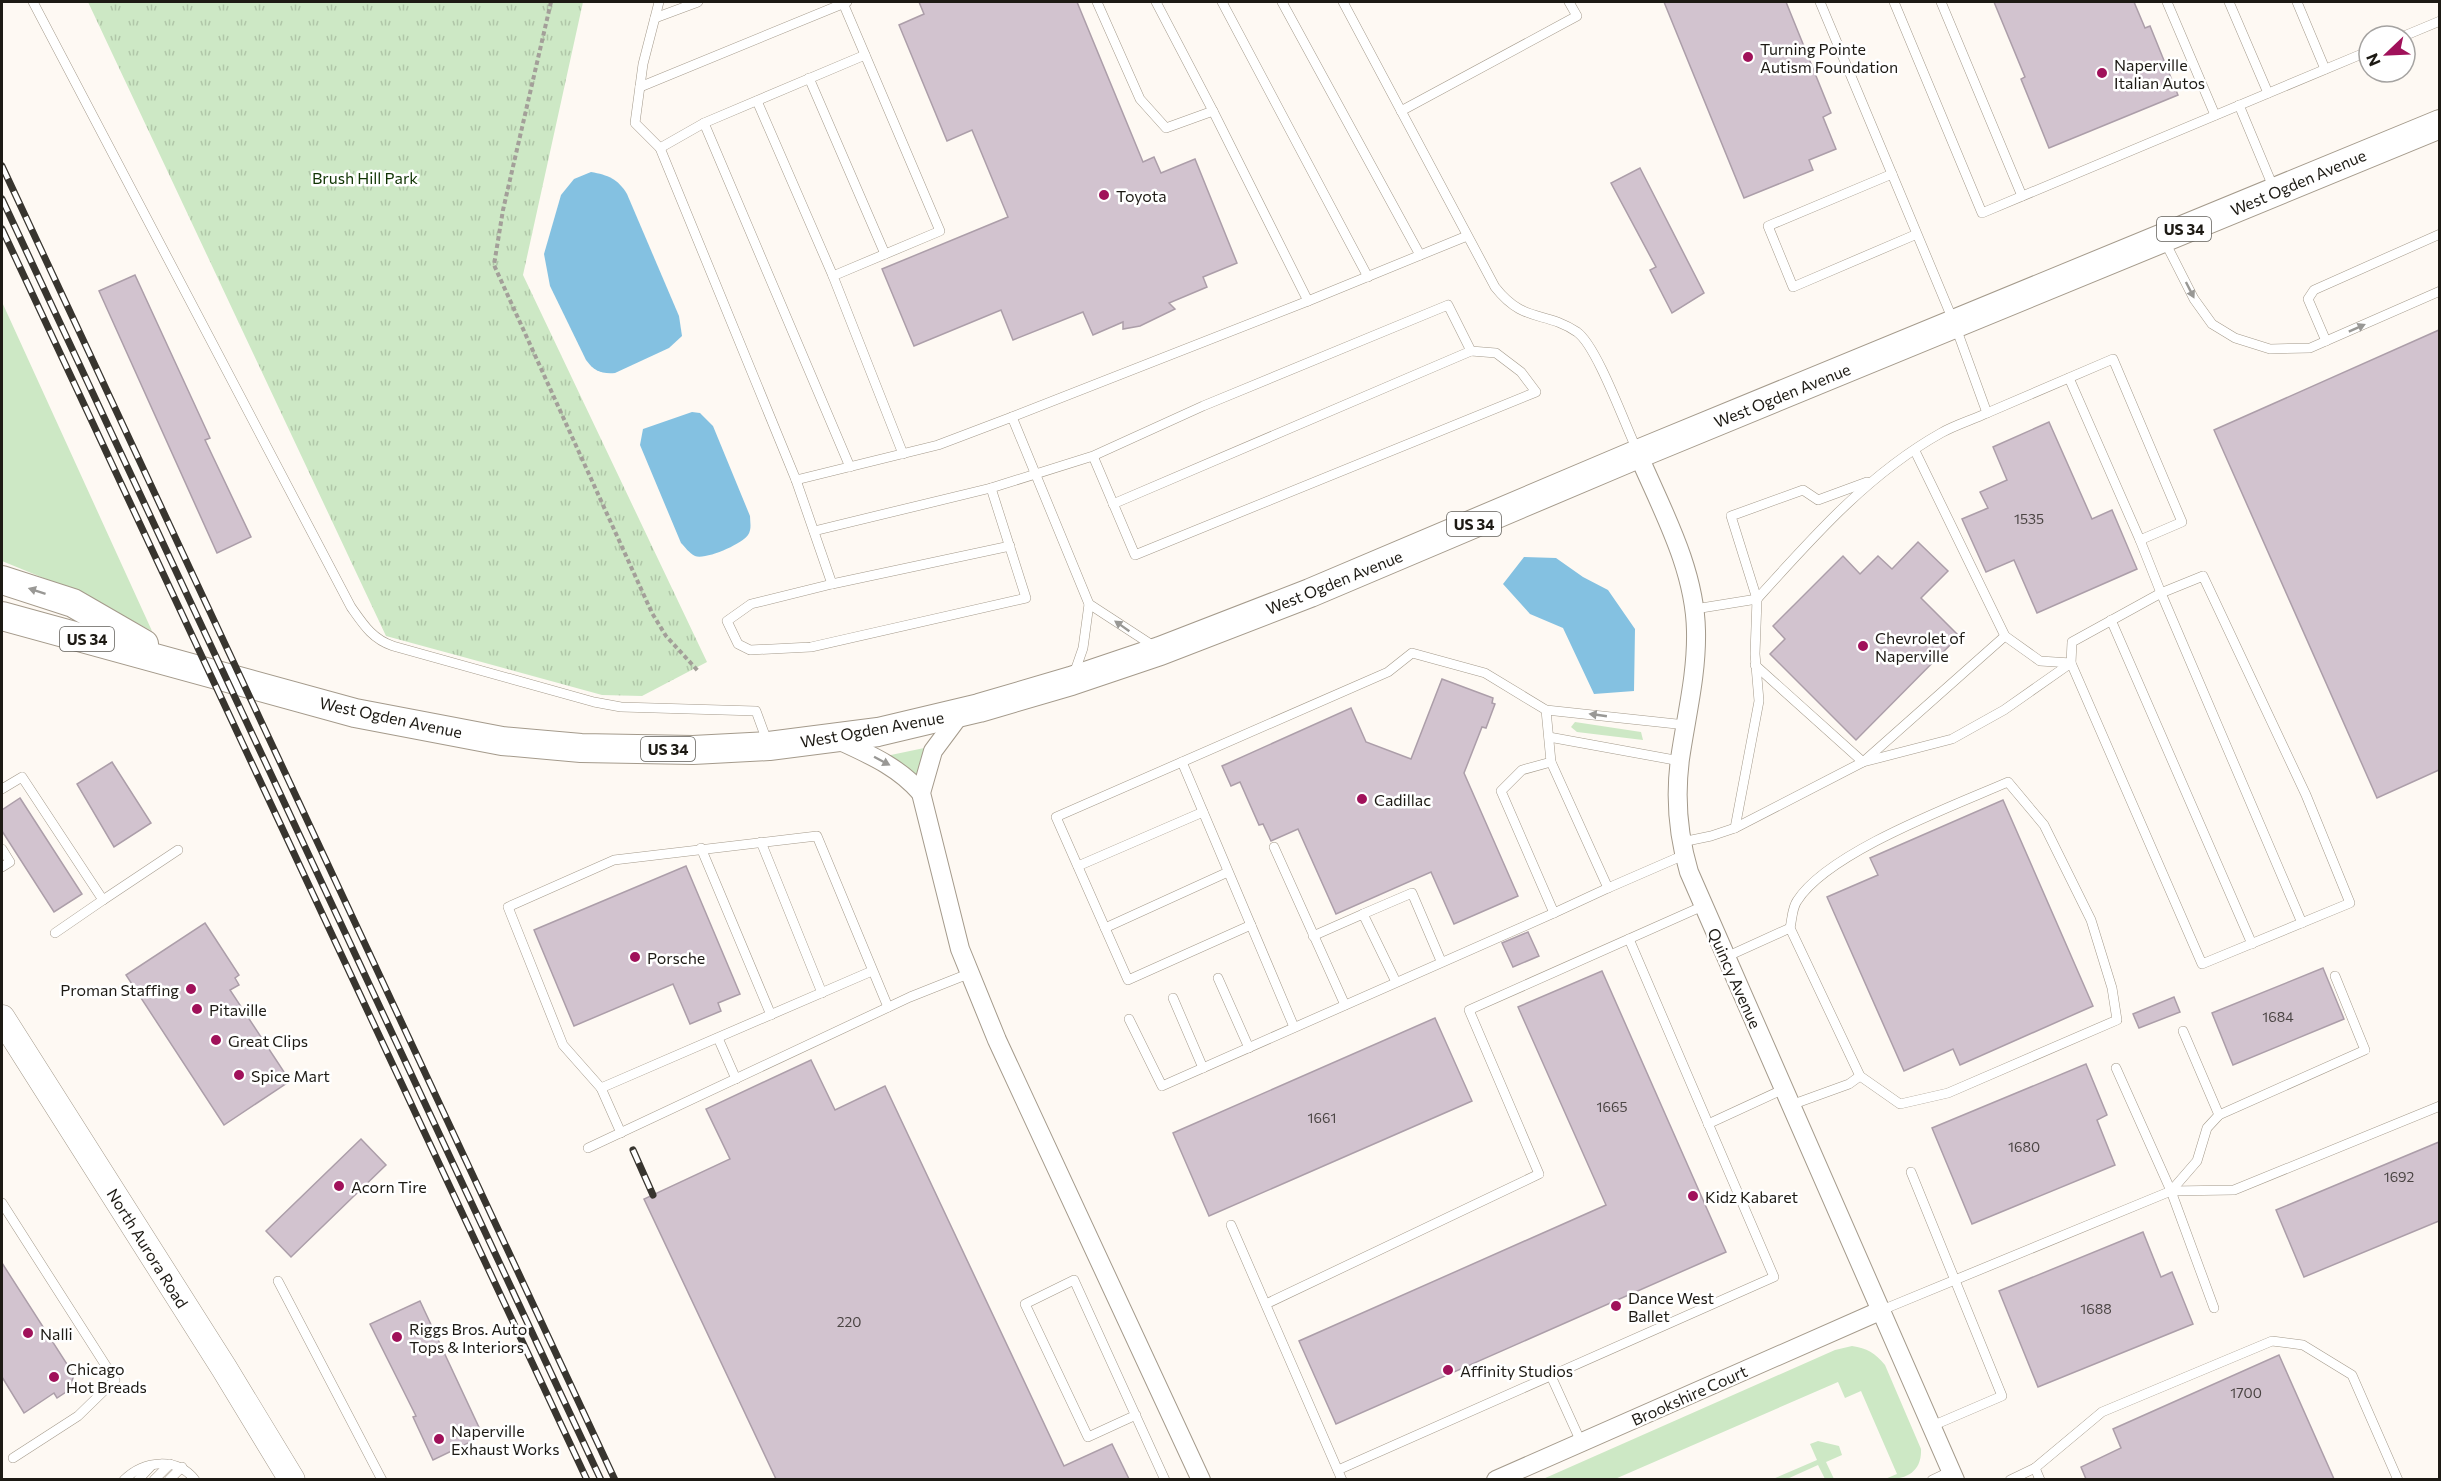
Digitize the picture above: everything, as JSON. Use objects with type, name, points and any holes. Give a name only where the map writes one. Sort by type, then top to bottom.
[{"type":"main road","name":"West Ogden Avenue","points":[[2,616],[355,712],[502,741],[627,749],[769,746],[835,739],[962,712],[1071,681],[1160,651],[1321,588],[1638,454],[2439,124]]},
{"type":"main road","name":"West Ogden Avenue","points":[[2,580],[73,603],[173,661]]},
{"type":"main road","name":"North Aurora Road","points":[[2,1018],[292,1479]]},
{"type":"street","name":"Quincy Avenue","points":[[1638,454],[1683,562],[1695,609],[1695,663],[1680,761],[1677,817],[1683,849],[1703,906],[1953,1475]]},
{"type":"street","points":[[921,793],[933,751],[962,712]]},
{"type":"street","points":[[835,739],[883,761],[906,775],[921,793],[968,974],[1201,1479]]},
{"type":"street","name":"Brookshire Court","points":[[1496,1479],[1882,1310]]},
{"type":"lane","points":[[33,2],[345,597],[367,630],[381,642],[393,646],[594,702],[621,707],[756,711],[769,746]]},
{"type":"lane","points":[[659,2],[640,87],[635,123],[660,148],[796,480],[832,584]]},
{"type":"lane","points":[[655,18],[698,2]]},
{"type":"lane","points":[[640,87],[845,2],[865,55],[940,231],[833,276]]},
{"type":"lane","points":[[1097,2],[1140,99],[1166,128],[1213,111]]},
{"type":"lane","points":[[1156,2],[1308,301]]},
{"type":"lane","points":[[1222,2],[1368,277]]},
{"type":"lane","points":[[1282,2],[1420,255]]},
{"type":"lane","points":[[1343,2],[1495,286],[1520,312],[1564,325],[1579,334],[1592,352],[1638,454]]},
{"type":"lane","points":[[1401,111],[1577,16],[1569,2]]},
{"type":"lane","points":[[1820,2],[1955,325],[1987,413]]},
{"type":"lane","points":[[1893,2],[1982,213],[2357,56]]},
{"type":"lane","points":[[1941,2],[2022,196]]},
{"type":"lane","points":[[2167,2],[2215,115]]},
{"type":"lane","points":[[2229,2],[2268,93]]},
{"type":"lane","points":[[2297,2],[2325,69]]},
{"type":"lane","points":[[2417,30],[2439,21]]},
{"type":"lane","points":[[660,148],[704,123],[865,55]]},
{"type":"lane","points":[[809,78],[885,254]]},
{"type":"lane","points":[[757,101],[833,276],[903,453]]},
{"type":"lane","points":[[2239,105],[2275,192]]},
{"type":"lane","points":[[704,123],[850,466]]},
{"type":"lane","points":[[1892,174],[1768,226],[1793,286],[1917,234]]},
{"type":"lane","points":[[2326,341],[2308,299],[2314,290],[2439,234]]},
{"type":"lane","points":[[796,480],[938,445],[1308,301],[1467,236]]},
{"type":"lane","points":[[2163,238],[2194,299],[2212,324],[2235,339],[2270,349],[2310,348],[2439,291]]},
{"type":"lane","points":[[814,531],[991,488],[1093,456],[1203,406],[1448,304],[1471,351]]},
{"type":"lane","points":[[1093,456],[1113,504],[1135,555],[1536,392],[1521,372],[1496,353],[1471,351],[1113,504]]},
{"type":"lane","points":[[1695,609],[1757,599],[1805,546],[1872,480],[1941,433],[2113,359],[2182,522],[2140,540]]},
{"type":"lane","points":[[2069,378],[2302,923]]},
{"type":"lane","points":[[1012,417],[1089,604],[1083,648],[1071,681]]},
{"type":"lane","points":[[1915,451],[2005,636],[2040,661],[2071,663]]},
{"type":"lane","points":[[1735,828],[1759,701],[1755,665],[1757,599],[1731,516],[1803,490],[1818,500],[1872,480]]},
{"type":"lane","points":[[991,488],[1010,546],[1026,598],[811,647],[750,651],[738,644],[727,621],[751,603],[1010,546]]},
{"type":"lane","points":[[2203,576],[2306,795],[2350,903],[2202,964],[2071,663],[2072,642],[2161,593],[2203,576]]},
{"type":"lane","points":[[1089,604],[1160,651]]},
{"type":"lane","points":[[2111,620],[2252,944]]},
{"type":"lane","points":[[1863,762],[2005,636]]},
{"type":"lane","points":[[1251,925],[1128,980],[1056,817],[1388,672],[1412,653],[1485,673],[1546,710],[1686,725]]},
{"type":"lane","points":[[1129,1019],[1162,1086],[1554,913],[1683,849],[1735,828],[1863,762],[1952,739],[2004,710],[2071,663]]},
{"type":"lane","points":[[1755,665],[1863,762]]},
{"type":"lane","points":[[1546,710],[1551,762],[1608,888]]},
{"type":"lane","points":[[1549,737],[1680,761]]},
{"type":"lane","points":[[1182,762],[1294,1027]]},
{"type":"lane","points":[[1551,762],[1522,770],[1501,791],[1554,913]]},
{"type":"lane","points":[[2,789],[22,777],[103,900]]},
{"type":"lane","points":[[2008,782],[2044,825],[2091,920],[2112,988],[2117,1020],[1948,1093],[1900,1104],[1860,1076],[1790,928],[1796,902],[1822,873],[1925,818],[2008,782]]},
{"type":"lane","points":[[1078,866],[1203,812]]},
{"type":"lane","points":[[621,1133],[601,1088],[563,1045],[508,907],[614,860],[817,836],[888,1007]]},
{"type":"lane","points":[[760,842],[822,993]]},
{"type":"lane","points":[[1274,847],[1345,1005]]},
{"type":"lane","points":[[701,848],[771,1014]]},
{"type":"lane","points":[[2,849],[10,862],[2,867]]},
{"type":"lane","points":[[55,933],[178,850]]},
{"type":"lane","points":[[1105,928],[1228,872]]},
{"type":"lane","points":[[1313,936],[1412,894],[1441,962]]},
{"type":"lane","points":[[1266,1304],[1539,1174],[1470,1010],[1703,906]]},
{"type":"lane","points":[[1363,914],[1396,982]]},
{"type":"lane","points":[[1726,957],[1790,928]]},
{"type":"lane","points":[[1231,1225],[1340,1475],[1551,1376],[1774,1277],[1629,939]]},
{"type":"lane","points":[[601,1088],[872,971]]},
{"type":"lane","points":[[588,1148],[888,1007],[968,974]]},
{"type":"lane","points":[[2171,1191],[2197,1161],[2207,1128],[2219,1115],[2365,1050],[2336,976]]},
{"type":"lane","points":[[1218,978],[1249,1048]]},
{"type":"lane","points":[[1173,998],[1203,1068]]},
{"type":"lane","points":[[2183,1031],[2219,1115]]},
{"type":"lane","points":[[718,1038],[736,1079]]},
{"type":"lane","points":[[2116,1068],[2171,1191],[2214,1308]]},
{"type":"lane","points":[[1708,1124],[1787,1097],[1849,1084],[1860,1076]]},
{"type":"lane","points":[[1882,1310],[2171,1191],[2234,1190],[2439,1106]]},
{"type":"lane","points":[[1911,1172],[2002,1396],[1932,1426]]},
{"type":"lane","points":[[2,1203],[115,1380],[78,1416],[13,1458]]},
{"type":"lane","points":[[1136,1415],[1088,1437],[1025,1304],[1074,1280],[1136,1415],[1165,1479]]},
{"type":"lane","points":[[278,1281],[382,1479]]},
{"type":"lane","points":[[2010,1479],[2036,1468],[2102,1412],[2272,1341],[2303,1345],[2352,1375],[2398,1479]]},
{"type":"lane","points":[[1551,1376],[1581,1442]]},
{"type":"lane","points":[[154,1479],[170,1464]]},
{"type":"lane","points":[[124,1479],[140,1468],[170,1464],[182,1467],[190,1478]]},
{"type":"lane","points":[[138,1479],[153,1465]]},
{"type":"lane","points":[[169,1479],[182,1467]]},
{"type":"lane","points":[[2036,1468],[2040,1479]]},
{"type":"lane","points":[[1932,1479],[1953,1475]]},
{"type":"path","points":[[550,2],[503,210],[494,265],[652,613],[666,636],[699,672]]},
{"type":"green space","name":"Brush Hill Park","points":[[88,2],[583,2],[523,275],[707,662],[642,696],[602,695],[386,636]]},
{"type":"green space","points":[[2,302],[152,631],[80,593],[2,561]]},
{"type":"green space","points":[[1575,722],[1641,732],[1643,740],[1577,732],[1571,727]]},
{"type":"green space","points":[[929,747],[922,757],[918,781],[886,756]]},
{"type":"green space","points":[[1852,1346],[1870,1352],[1885,1365],[1921,1449],[1919,1464],[1906,1476],[1885,1479],[1897,1474],[1861,1391],[1845,1398],[1838,1382],[1615,1479],[1543,1479],[1835,1350]]},
{"type":"green space","points":[[1818,1441],[1839,1446],[1842,1455],[1826,1462],[1834,1479],[1825,1479],[1818,1465],[1787,1479],[1773,1479],[1817,1460],[1810,1444]]},
{"type":"water","points":[[591,172],[612,179],[627,194],[679,316],[682,336],[669,348],[615,373],[598,371],[586,360],[550,286],[544,254],[561,195],[574,179]]},
{"type":"water","points":[[692,412],[700,413],[713,426],[750,516],[750,530],[744,539],[723,550],[700,557],[693,555],[681,543],[640,445],[643,429]]},
{"type":"water","points":[[1524,557],[1556,558],[1583,577],[1608,590],[1635,629],[1634,691],[1594,694],[1563,628],[1530,614],[1503,584]]},
{"type":"building","name":"Toyota","points":[[919,2],[1077,2],[1143,162],[1154,157],[1161,173],[1195,159],[1237,263],[1203,277],[1207,287],[1169,303],[1175,309],[1140,326],[1123,329],[1123,322],[1093,335],[1083,312],[1013,340],[1001,310],[914,346],[882,269],[1008,217],[972,130],[947,141],[899,25],[924,14]]},
{"type":"building","name":"Turning Pointe Autism Foundation","points":[[1664,2],[1786,2],[1831,113],[1823,117],[1836,149],[1809,160],[1813,170],[1744,198]]},
{"type":"building","name":"Naperville Italian Autos","points":[[1994,2],[2134,2],[2145,28],[2150,26],[2178,95],[2049,148],[2021,79],[2025,77]]},
{"type":"building","points":[[1640,168],[1704,293],[1672,313],[1650,270],[1656,267],[1611,183]]},
{"type":"building","points":[[135,275],[210,438],[205,440],[251,537],[217,553],[99,291]]},
{"type":"building","points":[[2439,330],[2439,770],[2377,798],[2214,430]]},
{"type":"building","points":[[2049,422],[2092,519],[2112,510],[2137,569],[2037,613],[2014,560],[1986,572],[1962,519],[1988,508],[1980,492],[2007,480],[1993,447]]},
{"type":"building","name":"Chevrolet of Naperville","points":[[1918,542],[1948,571],[1921,598],[1959,636],[1856,740],[1770,654],[1785,639],[1773,626],[1843,556],[1860,574],[1878,556],[1892,569]]},
{"type":"building","name":"Cadillac","points":[[1442,679],[1493,698],[1492,703],[1495,704],[1486,728],[1482,727],[1464,773],[1518,896],[1454,924],[1431,872],[1336,914],[1298,829],[1271,841],[1263,824],[1259,825],[1240,782],[1231,786],[1222,766],[1351,708],[1366,742],[1411,759]]},
{"type":"building","points":[[112,762],[151,823],[114,847],[77,784]]},
{"type":"building","points":[[20,798],[82,894],[54,912],[2,831],[2,810]]},
{"type":"building","points":[[2003,800],[2093,1006],[1960,1065],[1953,1049],[1904,1071],[1827,897],[1878,875],[1870,858]]},
{"type":"building","name":"Porsche","points":[[686,866],[740,994],[718,1003],[721,1011],[690,1024],[673,984],[574,1026],[534,930]]},
{"type":"building","points":[[205,923],[239,975],[235,978],[239,985],[230,990],[290,1081],[224,1125],[126,975]]},
{"type":"building","points":[[1528,932],[1539,956],[1513,967],[1502,943]]},
{"type":"building","points":[[2323,968],[2344,1019],[2233,1065],[2212,1013]]},
{"type":"building","points":[[1602,971],[1726,1252],[1336,1424],[1299,1341],[1606,1205],[1518,1007]]},
{"type":"building","points":[[2174,997],[2180,1012],[2139,1028],[2133,1014]]},
{"type":"building","points":[[1435,1018],[1472,1101],[1209,1216],[1173,1133]]},
{"type":"building","points":[[811,1060],[835,1110],[885,1086],[1064,1466],[1112,1444],[1129,1479],[776,1479],[644,1199],[730,1159],[706,1109]]},
{"type":"building","points":[[2086,1064],[2107,1115],[2097,1120],[2115,1165],[1972,1224],[1932,1128]]},
{"type":"building","name":"Acorn Tire","points":[[361,1139],[386,1165],[291,1257],[266,1231]]},
{"type":"building","points":[[2439,1142],[2439,1221],[2304,1277],[2276,1210]]},
{"type":"building","points":[[2143,1232],[2161,1277],[2172,1272],[2193,1324],[2038,1387],[1999,1291]]},
{"type":"building","points":[[2,1263],[74,1375],[69,1390],[57,1398],[54,1393],[24,1413],[2,1377]]},
{"type":"building","points":[[420,1301],[483,1436],[433,1460],[413,1417],[416,1416],[370,1324]]},
{"type":"building","points":[[2279,1355],[2334,1479],[2086,1479],[2081,1467],[2121,1448],[2113,1429]]},
{"type":"railway","points":[[2,166],[615,1480]]},
{"type":"railway","points":[[2,199],[601,1480]]},
{"type":"railway","points":[[2,229],[587,1480]]},
{"type":"railway","points":[[633,1150],[653,1195]]},
{"type":"place","name":"Turning Pointe Autism Foundation","points":[[1748,57]]},
{"type":"place","name":"Naperville Italian Autos","points":[[2102,73]]},
{"type":"place","name":"Toyota","points":[[1104,195]]},
{"type":"place","name":"Chevrolet of Naperville","points":[[1863,646]]},
{"type":"place","name":"Cadillac","points":[[1362,799]]},
{"type":"place","name":"Porsche","points":[[635,957]]},
{"type":"place","name":"Proman Staffing","points":[[191,989]]},
{"type":"place","name":"Pitaville","points":[[197,1009]]},
{"type":"place","name":"Great Clips","points":[[216,1040]]},
{"type":"place","name":"Spice Mart","points":[[239,1075]]},
{"type":"place","name":"Acorn Tire","points":[[339,1186]]},
{"type":"place","name":"Kidz Kabaret","points":[[1693,1196]]},
{"type":"place","name":"Dance West Ballet","points":[[1616,1306]]},
{"type":"place","name":"Nalli","points":[[28,1333]]},
{"type":"place","name":"Riggs Bros. Auto Tops & Interiors","points":[[397,1337]]},
{"type":"place","name":"Affinity Studios","points":[[1448,1370]]},
{"type":"place","name":"Chicago Hot Breads","points":[[54,1377]]},
{"type":"place","name":"Naperville Exhaust Works","points":[[439,1439]]}]
